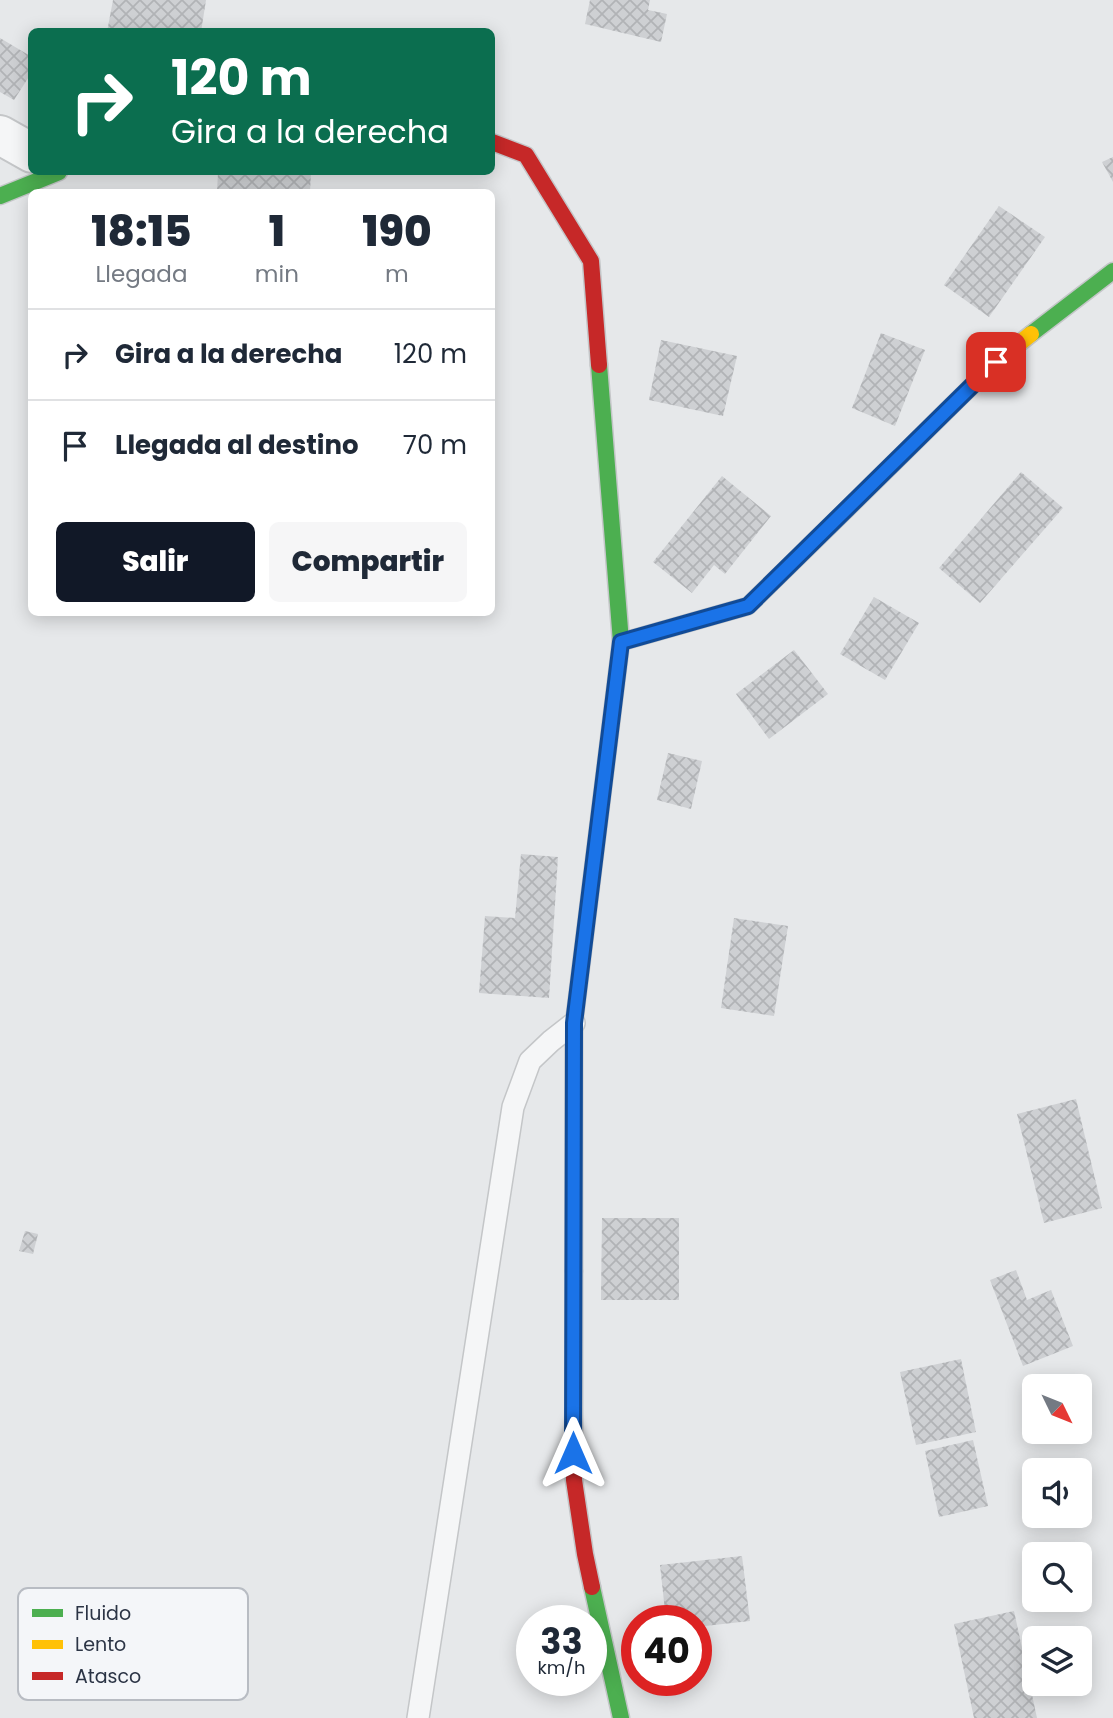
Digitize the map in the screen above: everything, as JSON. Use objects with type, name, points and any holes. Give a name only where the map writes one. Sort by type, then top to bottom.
[{"type":"street","points":[[0,135],[28,151]]},
{"type":"street","points":[[495,143],[526,155],[592,261],[621,642],[574,1023],[573,1480],[584,1554],[621,1718]]},
{"type":"street","points":[[0,196],[52,175]]},
{"type":"street","points":[[621,642],[748,606],[996,362],[1113,271]]},
{"type":"lane","points":[[418,1718],[513,1107],[530,1061],[574,1023]]},
{"type":"building","points":[[113,0],[206,0],[202,28],[108,28]]},
{"type":"building","points":[[590,0],[650,0],[648,10],[667,14],[661,42],[585,24]]},
{"type":"building","points":[[0,38],[28,55],[28,78],[14,100],[0,92]]},
{"type":"building","points":[[1113,157],[1113,182],[1102,162]]},
{"type":"building","points":[[218,175],[311,175],[310,189],[217,189]]},
{"type":"building","points":[[999,206],[1045,237],[989,317],[944,285]]},
{"type":"building","points":[[881,333],[925,350],[895,426],[852,408]]},
{"type":"building","points":[[661,340],[737,356],[723,416],[649,400]]},
{"type":"building","points":[[1021,472],[1063,508],[980,603],[939,568]]},
{"type":"building","points":[[722,476],[771,516],[725,574],[714,565],[692,593],[653,562]]},
{"type":"building","points":[[874,597],[919,623],[885,680],[840,654]]},
{"type":"building","points":[[794,650],[828,694],[769,739],[736,694]]},
{"type":"building","points":[[668,753],[702,761],[691,809],[657,800]]},
{"type":"building","points":[[521,854],[558,857],[549,998],[479,993],[485,916],[515,918]]},
{"type":"building","points":[[734,918],[788,926],[774,1016],[721,1008]]},
{"type":"building","points":[[1076,1099],[1102,1208],[1044,1223],[1017,1114]]},
{"type":"building","points":[[602,1218],[679,1218],[679,1300],[601,1300]]},
{"type":"building","points":[[25,1231],[38,1234],[33,1254],[19,1251]]},
{"type":"building","points":[[1016,1270],[1027,1300],[1051,1290],[1073,1346],[1023,1366],[990,1280]]},
{"type":"building","points":[[961,1359],[976,1432],[916,1445],[900,1372]]},
{"type":"building","points":[[973,1440],[988,1506],[939,1517],[925,1451]]},
{"type":"building","points":[[742,1556],[750,1621],[712,1625],[712,1605],[664,1605],[660,1565]]},
{"type":"building","points":[[1014,1611],[1022,1648],[1022,1696],[1032,1696],[1037,1718],[974,1718],[954,1624]]},
{"type":"traffic: fast","points":[[0,196],[52,175]]},
{"type":"traffic: fast","points":[[1031,334],[1113,271]]},
{"type":"traffic: fast","points":[[599,365],[621,642],[748,606],[846,510]]},
{"type":"traffic: fast","points":[[574,1271],[574,1023],[621,642]]},
{"type":"traffic: fast","points":[[592,1587],[621,1718]]},
{"type":"traffic: slow","points":[[846,510],[996,362],[1031,334]]},
{"type":"traffic: jam","points":[[495,143],[526,155],[591,261],[599,365]]},
{"type":"traffic: jam","points":[[574,1271],[574,1480],[592,1587]]},
{"type":"route","points":[[573,1453],[574,1023],[621,642],[748,606],[996,362]]}]
